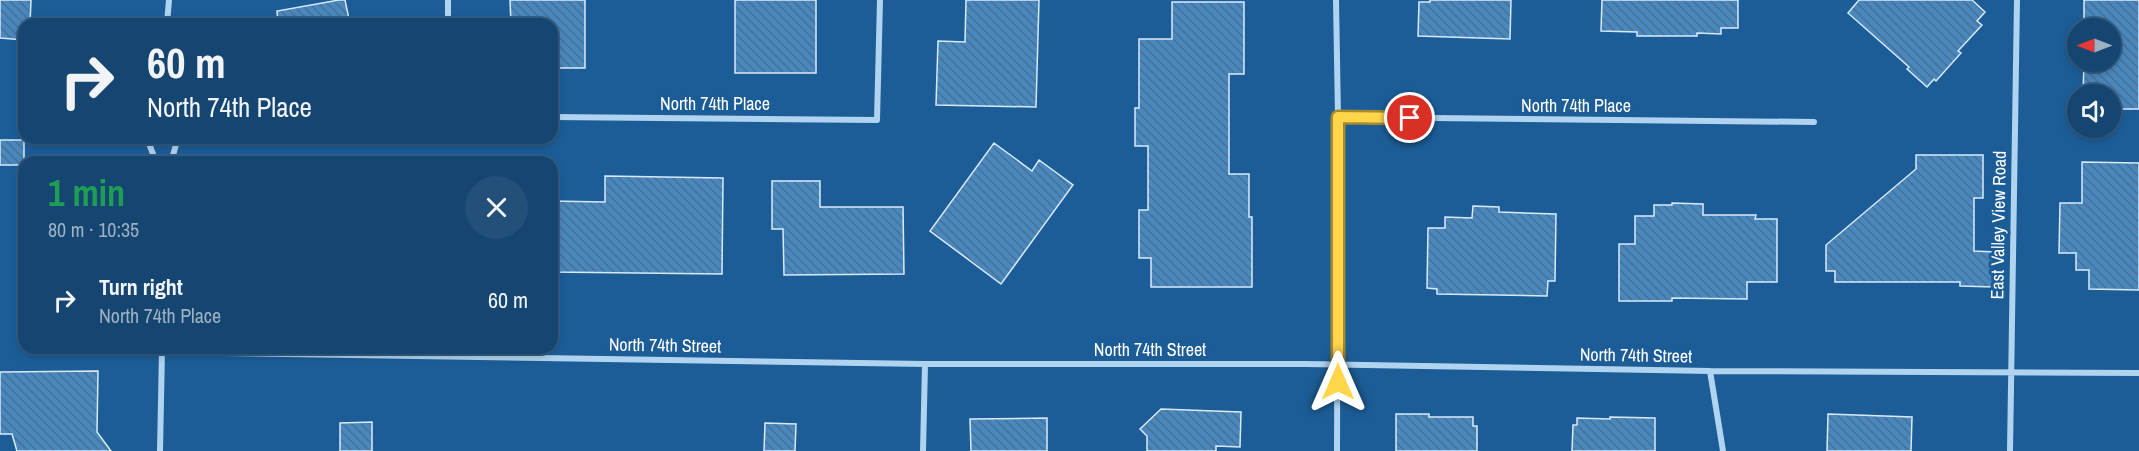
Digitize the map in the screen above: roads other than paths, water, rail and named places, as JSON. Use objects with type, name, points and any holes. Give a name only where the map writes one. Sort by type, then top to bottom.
[{"type":"street","points":[[168,18],[169,0]]},
{"type":"street","points":[[448,0],[448,18]]},
{"type":"street","name":"North 74th Place","points":[[558,117],[877,120],[880,0]]},
{"type":"street","points":[[1336,0],[1338,117],[1336,451]]},
{"type":"street","name":"East Valley View Road","points":[[2010,451],[2017,0]]},
{"type":"street","name":"North 74th Place","points":[[1338,117],[1814,122]]},
{"type":"street","points":[[160,451],[162,354]]},
{"type":"street","name":"North 74th Street","points":[[380,354],[925,364],[1338,364],[1710,371],[2139,373]]},
{"type":"street","points":[[923,451],[925,364]]},
{"type":"street","points":[[1710,371],[1723,451]]}]
